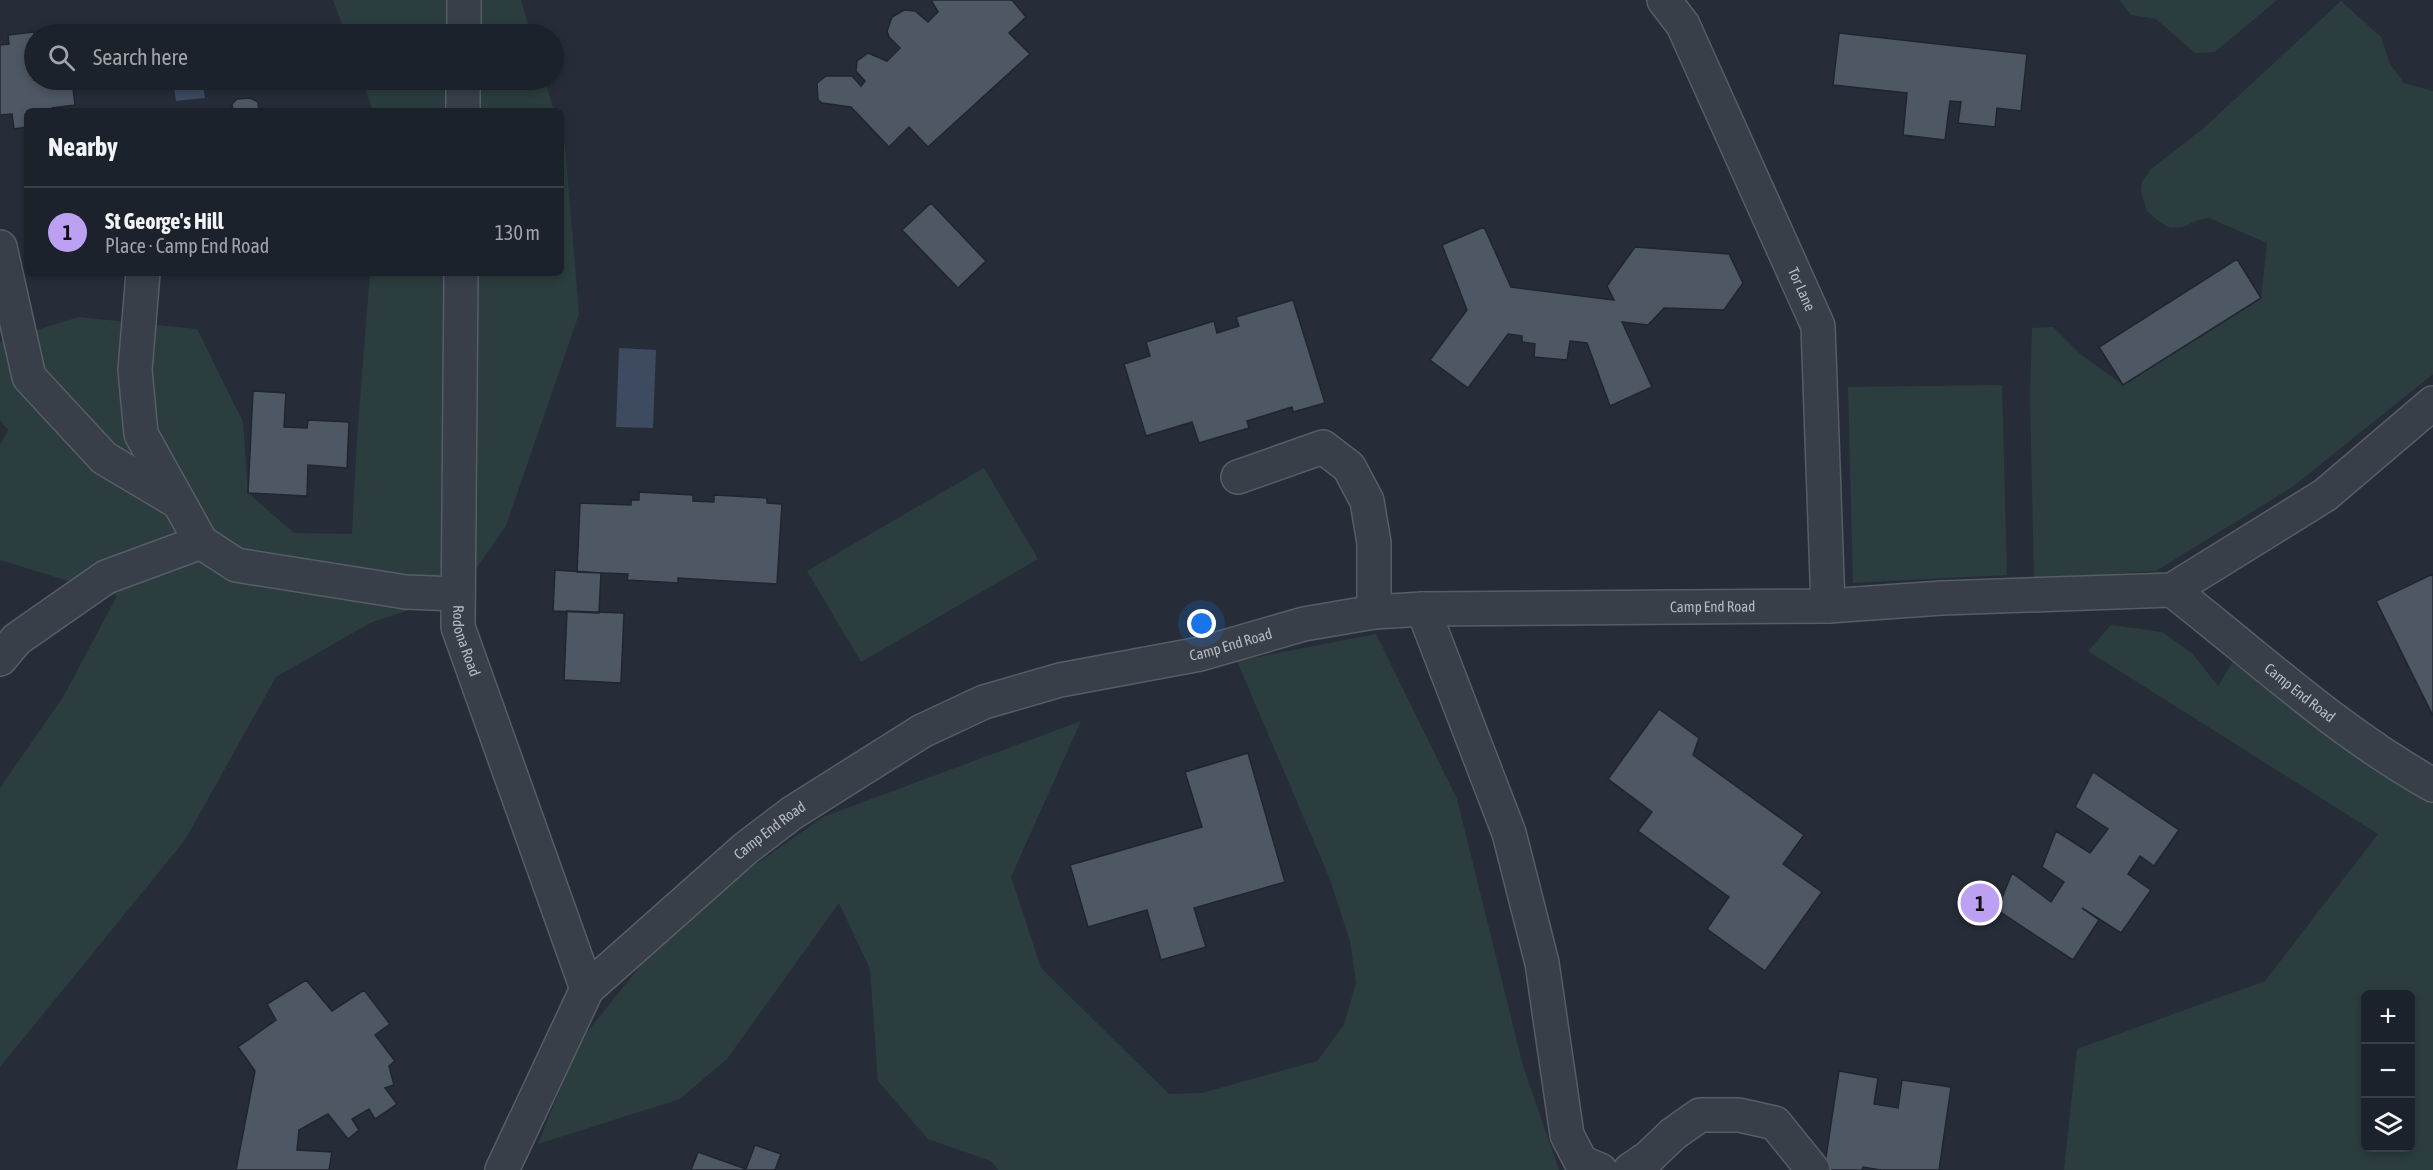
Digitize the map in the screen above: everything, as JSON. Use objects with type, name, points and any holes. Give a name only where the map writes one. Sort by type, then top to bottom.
[{"type":"street","points":[[464,0],[464,24]]},
{"type":"street","name":"Tor Lane","points":[[1664,0],[1683,25],[1818,326],[1828,606]]},
{"type":"street","points":[[463,90],[463,108]]},
{"type":"street","points":[[0,247],[29,377],[104,458],[179,503]]},
{"type":"street","points":[[142,276],[135,370],[141,434],[201,542],[236,566],[406,592],[458,594]]},
{"type":"street","name":"Rodona Road","points":[[461,276],[458,627],[587,989]]},
{"type":"street","name":"Camp End Road","points":[[502,1170],[587,989],[746,848],[792,813],[922,731],[984,702],[1060,680],[1200,654],[1304,624],[1374,612],[1423,609],[1828,606],[1942,598],[2172,590],[2325,495],[2433,403]]},
{"type":"street","points":[[1238,477],[1323,447],[1349,467],[1367,501],[1372,533],[1374,612]]},
{"type":"street","points":[[0,658],[17,639],[106,577],[201,542]]},
{"type":"street","name":"Camp End Road","points":[[2172,590],[2243,645],[2336,723],[2397,765],[2433,785]]},
{"type":"street","points":[[1423,609],[1509,833],[1542,963],[1567,1135],[1581,1162],[1600,1170]]},
{"type":"street","points":[[1630,1170],[1700,1115],[1739,1115],[1775,1123],[1813,1170]]},
{"type":"shaded area","points":[[333,0],[521,0],[528,24],[342,24]]},
{"type":"shaded area","points":[[2119,0],[2277,0],[2215,52],[2195,53],[2156,19],[2131,15]]},
{"type":"shaded area","points":[[2341,1],[2381,37],[2390,64],[2404,83],[2433,91],[2433,374],[2291,488],[2156,571],[2034,579],[2030,397],[2032,328],[2053,327],[2079,353],[2123,385],[2261,298],[2267,243],[2209,218],[2183,227],[2170,228],[2147,211],[2141,192],[2142,182],[2150,170],[2205,127]]},
{"type":"shaded area","points":[[366,90],[548,90],[553,108],[372,108]]},
{"type":"shaded area","points":[[564,143],[579,314],[506,526],[458,594],[370,623],[276,677],[185,840],[0,1067],[0,788],[63,697],[117,596],[0,560],[0,445],[8,430],[0,420],[0,342],[78,317],[197,329],[243,422],[248,493],[294,533],[352,534],[370,276],[564,276]]},
{"type":"shaded area","points":[[2002,385],[2007,575],[1853,583],[1848,387]]},
{"type":"shaded area","points":[[984,468],[1038,559],[861,662],[807,571]]},
{"type":"shaded area","points":[[2111,625],[2162,632],[2192,653],[2218,686],[2243,645],[2433,785],[2433,1170],[2064,1170],[2077,1049],[2265,981],[2378,834],[2088,651]]},
{"type":"shaded area","points":[[1376,634],[1457,799],[1523,1066],[1559,1170],[998,1170],[991,1161],[928,1139],[878,1081],[870,969],[839,903],[727,1059],[680,1099],[538,1144],[579,1042],[678,919],[823,817],[1081,721],[1011,877],[1041,968],[1169,1094],[1202,1093],[1317,1061],[1344,1025],[1356,983],[1350,941],[1329,877],[1237,661]]},
{"type":"water","points":[[174,90],[204,90],[205,98],[176,101]]},
{"type":"water","points":[[619,348],[656,350],[653,428],[616,427]]},
{"type":"building","points":[[931,0],[1012,0],[1026,17],[1009,33],[1030,54],[928,147],[909,127],[889,147],[851,107],[822,103],[818,100],[817,83],[826,76],[852,76],[861,86],[865,81],[856,71],[857,61],[868,53],[887,61],[900,48],[889,37],[887,31],[892,17],[904,10],[915,11],[928,22],[938,12]]},
{"type":"building","points":[[24,33],[24,90],[73,90],[75,105],[24,108],[24,127],[14,129],[12,114],[0,115],[0,45],[9,44],[8,35]]},
{"type":"building","points":[[1839,33],[2027,54],[2021,111],[1997,108],[1995,127],[1958,123],[1961,102],[1950,101],[1945,140],[1903,135],[1907,93],[1833,85]]},
{"type":"building","points":[[250,98],[258,102],[259,108],[233,108],[232,104],[237,99]]},
{"type":"building","points":[[931,203],[986,261],[958,288],[902,230]]},
{"type":"building","points":[[1484,227],[1511,287],[1614,300],[1607,286],[1635,247],[1729,254],[1743,283],[1724,310],[1664,308],[1648,325],[1622,322],[1652,387],[1610,406],[1587,343],[1570,341],[1567,360],[1534,357],[1535,344],[1522,342],[1522,336],[1508,334],[1468,388],[1430,360],[1467,310],[1442,245]]},
{"type":"building","points":[[2237,259],[2261,298],[2123,385],[2099,347]]},
{"type":"building","points":[[1293,300],[1325,403],[1293,412],[1292,407],[1247,421],[1249,428],[1199,443],[1192,422],[1146,436],[1124,364],[1150,356],[1146,342],[1214,321],[1217,333],[1239,326],[1236,317]]},
{"type":"building","points":[[253,391],[286,393],[284,427],[307,428],[308,420],[349,422],[347,468],[308,465],[307,496],[248,493]]},
{"type":"building","points":[[639,492],[693,495],[693,501],[714,502],[714,495],[767,498],[767,503],[782,504],[777,584],[678,578],[678,583],[627,580],[628,574],[577,572],[580,503],[631,505],[631,500],[639,500]]},
{"type":"building","points":[[555,570],[601,573],[599,613],[553,611]]},
{"type":"building","points":[[2433,574],[2433,716],[2376,601]]},
{"type":"building","points":[[567,611],[624,613],[621,683],[564,680]]},
{"type":"building","points":[[1659,709],[1699,738],[1693,755],[1804,835],[1783,864],[1822,892],[1765,971],[1707,929],[1729,897],[1638,831],[1652,812],[1608,779]]},
{"type":"building","points":[[1248,753],[1285,882],[1194,908],[1206,947],[1161,960],[1147,910],[1088,927],[1070,865],[1202,827],[1185,772]]},
{"type":"building","points":[[2093,772],[2179,830],[2154,866],[2140,856],[2128,874],[2151,890],[2121,933],[2082,908],[2099,920],[2073,960],[1997,910],[2012,873],[2051,902],[2064,882],[2042,867],[2056,831],[2090,853],[2108,829],[2075,807]]},
{"type":"building","points":[[306,980],[332,1011],[364,990],[390,1024],[375,1035],[395,1061],[389,1066],[394,1085],[385,1088],[397,1104],[375,1119],[369,1109],[352,1119],[359,1130],[348,1139],[328,1114],[299,1130],[297,1150],[332,1152],[329,1170],[236,1170],[255,1071],[238,1047],[276,1020],[267,1004]]},
{"type":"building","points":[[1839,1071],[1878,1078],[1874,1104],[1898,1108],[1902,1080],[1951,1087],[1939,1170],[1881,1170],[1863,1167],[1862,1170],[1824,1170]]},
{"type":"building","points":[[755,1145],[781,1154],[775,1170],[691,1170],[698,1152],[746,1169]]},
{"type":"place","name":"St George's Hill","points":[[1980,903]]}]
